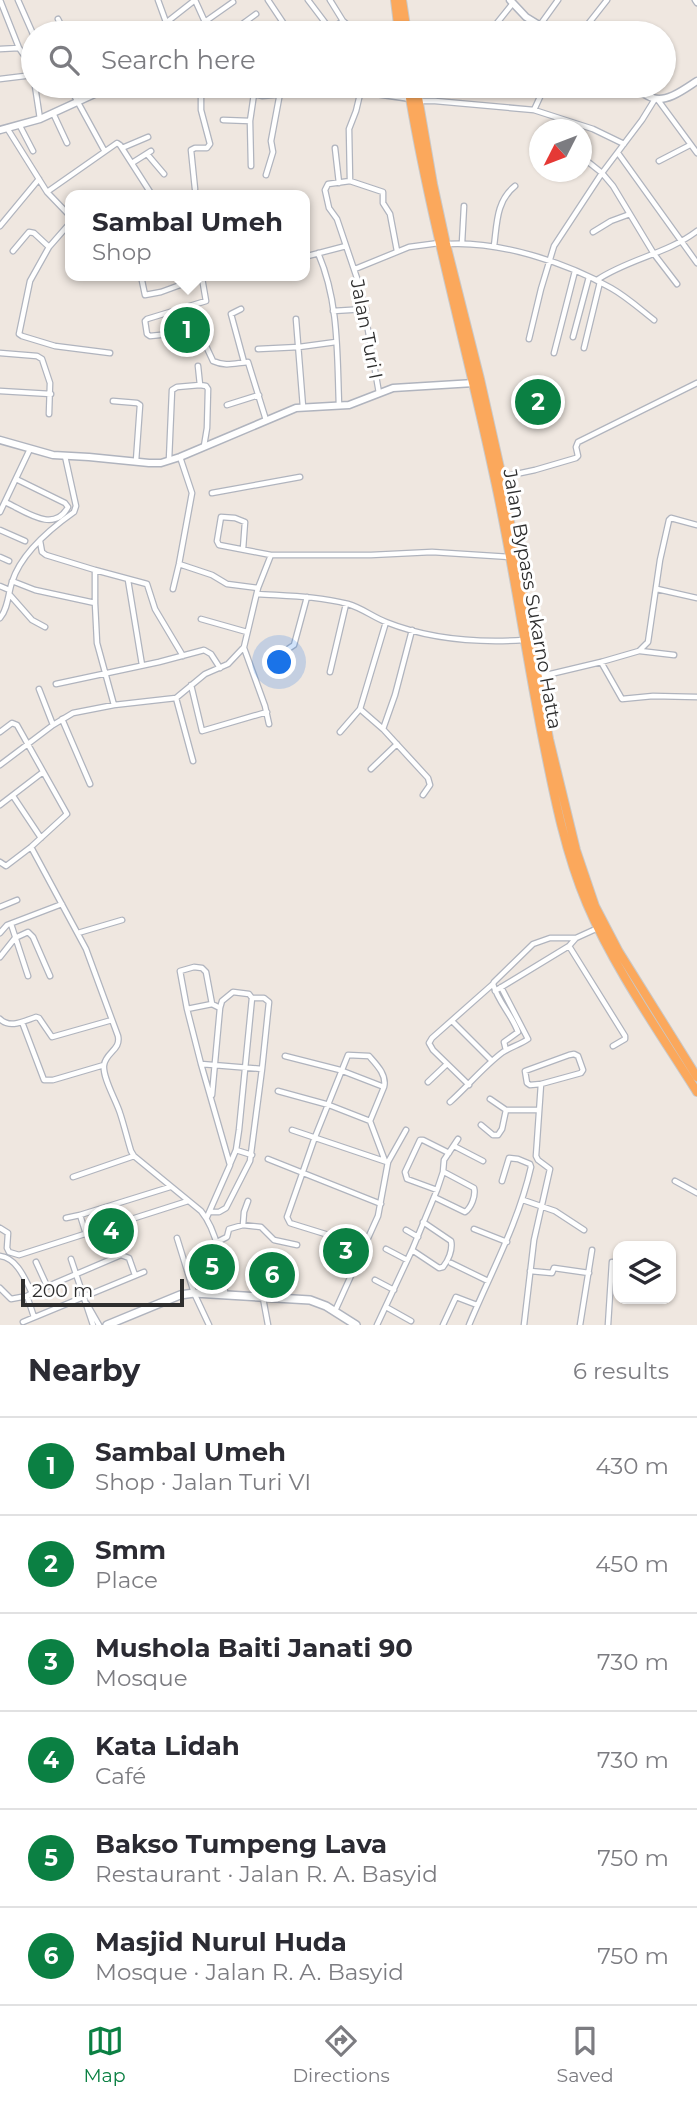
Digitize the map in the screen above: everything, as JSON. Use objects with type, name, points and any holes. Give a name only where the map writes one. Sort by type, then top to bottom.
[{"type":"highway","points":[[395,0],[398,21]]},
{"type":"highway","points":[[402,0],[405,21]]},
{"type":"highway","name":"Jalan Bypass Sukarno Hatta","points":[[414,100],[510,557],[548,766],[582,892],[601,927]]},
{"type":"highway","name":"Jalan Bypass Sukarno Hatta","points":[[442,243],[480,379],[502,477],[549,739],[587,887],[615,960],[692,1075],[697,1091]]},
{"type":"main road","points":[[107,1325],[123,1322],[180,1295],[194,1293],[310,1300],[326,1306],[356,1325]]},
{"type":"street","points":[[0,0],[21,51]]},
{"type":"street","points":[[18,0],[27,21]]},
{"type":"street","points":[[158,0],[167,21]]},
{"type":"street","points":[[168,21],[195,0],[206,21]]},
{"type":"street","points":[[268,0],[282,21]]},
{"type":"street","points":[[308,0],[322,21]]},
{"type":"street","points":[[330,0],[343,21]]},
{"type":"street","points":[[543,21],[558,0]]},
{"type":"street","points":[[590,21],[607,0]]},
{"type":"street","points":[[498,21],[512,1],[533,21]]},
{"type":"street","points":[[207,21],[233,2]]},
{"type":"street","points":[[246,21],[256,14]]},
{"type":"street","points":[[0,50],[19,48]]},
{"type":"street","points":[[0,79],[21,76]]},
{"type":"street","points":[[676,93],[697,81]]},
{"type":"street","points":[[36,98],[40,119]]},
{"type":"street","points":[[76,98],[104,150]]},
{"type":"street","points":[[65,211],[47,192],[4,129],[40,119],[85,98]]},
{"type":"street","points":[[195,189],[191,150],[207,148],[209,144],[201,98]]},
{"type":"street","points":[[251,166],[250,121],[253,98]]},
{"type":"street","points":[[266,175],[273,152],[271,141],[279,98]]},
{"type":"street","points":[[350,181],[349,129],[359,98]]},
{"type":"street","points":[[403,98],[534,110],[593,129],[624,144]]},
{"type":"street","points":[[534,110],[540,98]]},
{"type":"street","points":[[529,339],[549,261],[564,229],[602,173],[657,99],[661,98]]},
{"type":"street","points":[[657,99],[697,153]]},
{"type":"street","points":[[52,113],[67,143]]},
{"type":"street","points":[[223,120],[250,121]]},
{"type":"street","points":[[20,125],[33,151]]},
{"type":"street","points":[[122,148],[148,137]]},
{"type":"street","points":[[47,192],[117,143],[149,190]]},
{"type":"street","points":[[659,161],[690,145]]},
{"type":"street","points":[[335,148],[339,183]]},
{"type":"street","points":[[132,163],[149,153],[164,174]]},
{"type":"street","points":[[618,153],[697,263]]},
{"type":"street","points":[[592,164],[613,186],[654,254],[677,284]]},
{"type":"street","points":[[0,226],[39,179]]},
{"type":"street","points":[[355,269],[337,219],[329,208],[325,190],[328,184],[350,181],[383,192],[383,203],[390,214],[397,251]]},
{"type":"street","points":[[494,246],[503,196],[514,186]]},
{"type":"street","points":[[462,243],[464,206]]},
{"type":"street","points":[[593,232],[630,214]]},
{"type":"street","points":[[65,229],[49,247],[30,281],[19,334],[55,346],[110,353]]},
{"type":"street","points":[[584,348],[598,281],[609,273],[682,243],[697,231]]},
{"type":"street","points":[[13,251],[29,232],[34,233],[49,247]]},
{"type":"street","name":"Jalan Turi I","points":[[379,393],[366,309],[355,269],[418,244],[462,243],[494,246],[549,261],[598,281],[624,296],[654,320]]},
{"type":"street","points":[[310,255],[346,246]]},
{"type":"street","points":[[318,253],[334,311],[339,406]]},
{"type":"street","points":[[554,352],[575,271]]},
{"type":"street","points":[[573,337],[589,277]]},
{"type":"street","points":[[142,281],[145,295],[189,281]]},
{"type":"street","points":[[203,281],[206,301],[147,319],[147,334],[158,336],[199,331],[213,361],[226,365],[248,362],[266,420]]},
{"type":"street","points":[[240,309],[231,314],[244,362]]},
{"type":"street","points":[[334,311],[366,309]]},
{"type":"street","points":[[296,319],[303,407]]},
{"type":"street","points":[[258,349],[336,342]]},
{"type":"street","points":[[0,354],[37,356],[42,359],[50,383],[49,414]]},
{"type":"street","points":[[198,366],[200,385]]},
{"type":"street","points":[[0,440],[53,455],[149,463],[169,461],[290,410],[355,403],[393,388],[474,383]]},
{"type":"street","points":[[502,477],[576,458],[578,442],[697,383]]},
{"type":"street","points":[[169,461],[172,390],[177,387],[200,385],[208,389],[204,446]]},
{"type":"street","points":[[0,391],[51,394]]},
{"type":"street","points":[[227,405],[259,395]]},
{"type":"street","points":[[113,401],[140,405],[136,461]]},
{"type":"street","points":[[0,512],[30,449]]},
{"type":"street","points":[[0,618],[6,609],[8,592],[20,564],[57,524],[74,512],[76,506],[65,456]]},
{"type":"street","points":[[173,589],[192,493],[180,457]]},
{"type":"street","points":[[212,493],[300,477]]},
{"type":"street","points":[[5,502],[47,521],[56,519],[67,510],[65,503],[16,479]]},
{"type":"street","points":[[243,549],[245,522],[221,517],[218,544],[271,555],[432,552],[510,557]]},
{"type":"street","points":[[538,677],[601,663],[645,647],[670,519],[677,518],[697,525]]},
{"type":"street","points":[[0,530],[25,541]]},
{"type":"street","points":[[40,541],[42,552],[47,555],[148,585],[155,609],[183,656]]},
{"type":"street","points":[[269,724],[244,647],[257,591],[271,555]]},
{"type":"street","points":[[0,557],[9,561]]},
{"type":"street","points":[[179,564],[212,575],[226,584],[356,606],[386,622],[442,638],[476,642],[524,640]]},
{"type":"street","points":[[95,570],[97,643],[114,705]]},
{"type":"street","points":[[128,579],[142,665]]},
{"type":"street","points":[[12,582],[35,590],[95,603]]},
{"type":"street","points":[[0,586],[30,618],[45,627]]},
{"type":"street","points":[[657,589],[697,598]]},
{"type":"street","points":[[288,649],[294,645],[307,597]]},
{"type":"street","points":[[330,672],[346,604]]},
{"type":"street","points":[[201,619],[247,632]]},
{"type":"street","points":[[340,732],[360,709],[386,622]]},
{"type":"street","points":[[383,729],[412,630]]},
{"type":"street","points":[[0,765],[73,713],[176,698],[205,674],[231,661],[244,647]]},
{"type":"street","points":[[56,684],[204,650],[208,651],[220,668]]},
{"type":"street","points":[[639,651],[674,655]]},
{"type":"street","points":[[601,663],[622,699],[653,696],[697,697]]},
{"type":"street","points":[[191,685],[202,731],[267,712]]},
{"type":"street","points":[[39,689],[53,725]]},
{"type":"street","points":[[176,698],[193,761]]},
{"type":"street","points":[[360,709],[383,729],[430,782],[423,795]]},
{"type":"street","points":[[62,719],[90,785]]},
{"type":"street","points":[[0,732],[14,723],[67,814],[6,866],[0,862]]},
{"type":"street","points":[[371,769],[397,744]]},
{"type":"street","points":[[0,805],[43,772]]},
{"type":"street","points":[[13,796],[41,838]]},
{"type":"street","points":[[31,847],[78,933],[95,970],[112,1020],[119,1042],[104,1065],[105,1075],[134,1156],[208,1215]]},
{"type":"street","points":[[0,908],[17,900]]},
{"type":"street","points":[[0,933],[7,925],[26,916],[62,904]]},
{"type":"street","points":[[78,933],[121,920]]},
{"type":"street","points":[[11,924],[28,976]]},
{"type":"street","points":[[495,991],[569,946],[576,939],[601,927]]},
{"type":"street","points":[[0,957],[15,938],[29,932],[50,976]]},
{"type":"street","points":[[469,1086],[433,1050],[429,1043],[432,1038],[533,944],[550,938],[576,939]]},
{"type":"street","points":[[569,946],[623,1030],[625,1039],[613,1046]]},
{"type":"street","points":[[212,1004],[206,972],[202,968],[186,968],[180,971],[201,1064],[230,1165]]},
{"type":"street","points":[[493,984],[517,1030],[517,1034],[504,1042],[506,1050]]},
{"type":"street","points":[[450,1102],[492,1061],[527,1039],[500,988]]},
{"type":"street","points":[[208,1215],[226,1208],[252,1155],[269,1002],[264,998],[252,998],[249,994],[233,992],[222,1001],[212,1099]]},
{"type":"street","points":[[225,1294],[222,1267],[208,1215],[236,1150],[252,998]]},
{"type":"street","points":[[187,1009],[212,1004],[220,1008]]},
{"type":"street","points":[[0,1019],[10,1025],[39,1018],[52,1037],[112,1020]]},
{"type":"street","points":[[452,1020],[492,1061]]},
{"type":"street","points":[[22,1022],[44,1080],[53,1080],[104,1065]]},
{"type":"street","points":[[364,1246],[290,1223],[288,1214],[347,1055],[366,1055],[383,1074],[384,1087],[370,1121],[387,1162]]},
{"type":"street","points":[[569,1055],[578,1056],[583,1070],[581,1073],[541,1084],[527,1083],[525,1071],[569,1055]]},
{"type":"street","points":[[285,1056],[340,1070],[384,1087]]},
{"type":"street","points":[[201,1064],[262,1069]]},
{"type":"street","points":[[428,1082],[447,1064]]},
{"type":"street","points":[[524,1325],[540,1206],[550,1169],[536,1156],[541,1084]]},
{"type":"street","points":[[278,1091],[328,1105],[370,1121]]},
{"type":"street","points":[[491,1099],[506,1110],[539,1110]]},
{"type":"street","points":[[481,1125],[493,1135],[498,1135],[506,1110]]},
{"type":"street","points":[[292,1130],[387,1162]]},
{"type":"street","points":[[335,1311],[378,1216],[387,1162],[406,1130]]},
{"type":"street","points":[[377,1325],[418,1237],[437,1190],[444,1160],[458,1139]]},
{"type":"street","points":[[437,1190],[409,1180],[405,1177],[405,1172],[420,1140],[449,1153]]},
{"type":"street","points":[[454,1146],[483,1161]]},
{"type":"street","points":[[236,1150],[252,1155]]},
{"type":"street","points":[[73,1177],[134,1156]]},
{"type":"street","points":[[268,1158],[381,1204]]},
{"type":"street","points":[[468,1325],[507,1242],[523,1200],[530,1164],[509,1158],[502,1181]]},
{"type":"street","points":[[434,1197],[465,1212],[475,1196],[474,1188],[443,1172]]},
{"type":"street","points":[[674,1181],[697,1194]]},
{"type":"street","points":[[66,1218],[170,1186]]},
{"type":"street","points":[[523,1200],[555,1211],[584,1230]]},
{"type":"street","points":[[0,1228],[8,1233],[9,1252],[19,1255],[189,1201]]},
{"type":"street","points":[[243,1225],[248,1201]]},
{"type":"street","points":[[80,1215],[86,1234]]},
{"type":"street","points":[[378,1216],[386,1220]]},
{"type":"street","points":[[412,1250],[440,1268],[447,1263],[451,1241],[423,1222]]},
{"type":"street","points":[[215,1243],[228,1237],[229,1229],[243,1225],[261,1227],[274,1240],[297,1245]]},
{"type":"street","points":[[474,1229],[507,1242]]},
{"type":"street","points":[[406,1230],[418,1237]]},
{"type":"street","points":[[177,1238],[194,1293],[209,1325]]},
{"type":"street","points":[[386,1249],[407,1260]]},
{"type":"street","points":[[580,1325],[592,1250]]},
{"type":"street","points":[[0,1288],[11,1298],[29,1294],[121,1255],[128,1258],[135,1275]]},
{"type":"street","points":[[0,1256],[13,1261],[29,1294],[33,1317]]},
{"type":"street","points":[[71,1259],[96,1325]]},
{"type":"street","points":[[36,1262],[47,1286]]},
{"type":"street","points":[[608,1325],[612,1262]]},
{"type":"street","points":[[451,1263],[488,1281]]},
{"type":"street","points":[[530,1271],[552,1273],[554,1268],[589,1273]]},
{"type":"street","points":[[23,1322],[144,1272]]},
{"type":"street","points":[[375,1280],[394,1290]]},
{"type":"street","points":[[263,1297],[268,1325]]},
{"type":"street","points":[[443,1325],[456,1297],[477,1305]]},
{"type":"street","points":[[386,1307],[411,1321]]},
{"type":"place","name":"Sambal Umeh","points":[[187,330]]},
{"type":"place","name":"Smm","points":[[538,402]]},
{"type":"place","name":"Kata Lidah","points":[[111,1231]]},
{"type":"place","name":"Mushola Baiti Janati 90","points":[[346,1251]]},
{"type":"place","name":"Bakso Tumpeng Lava","points":[[212,1267]]},
{"type":"place","name":"Masjid Nurul Huda","points":[[272,1275]]}]
